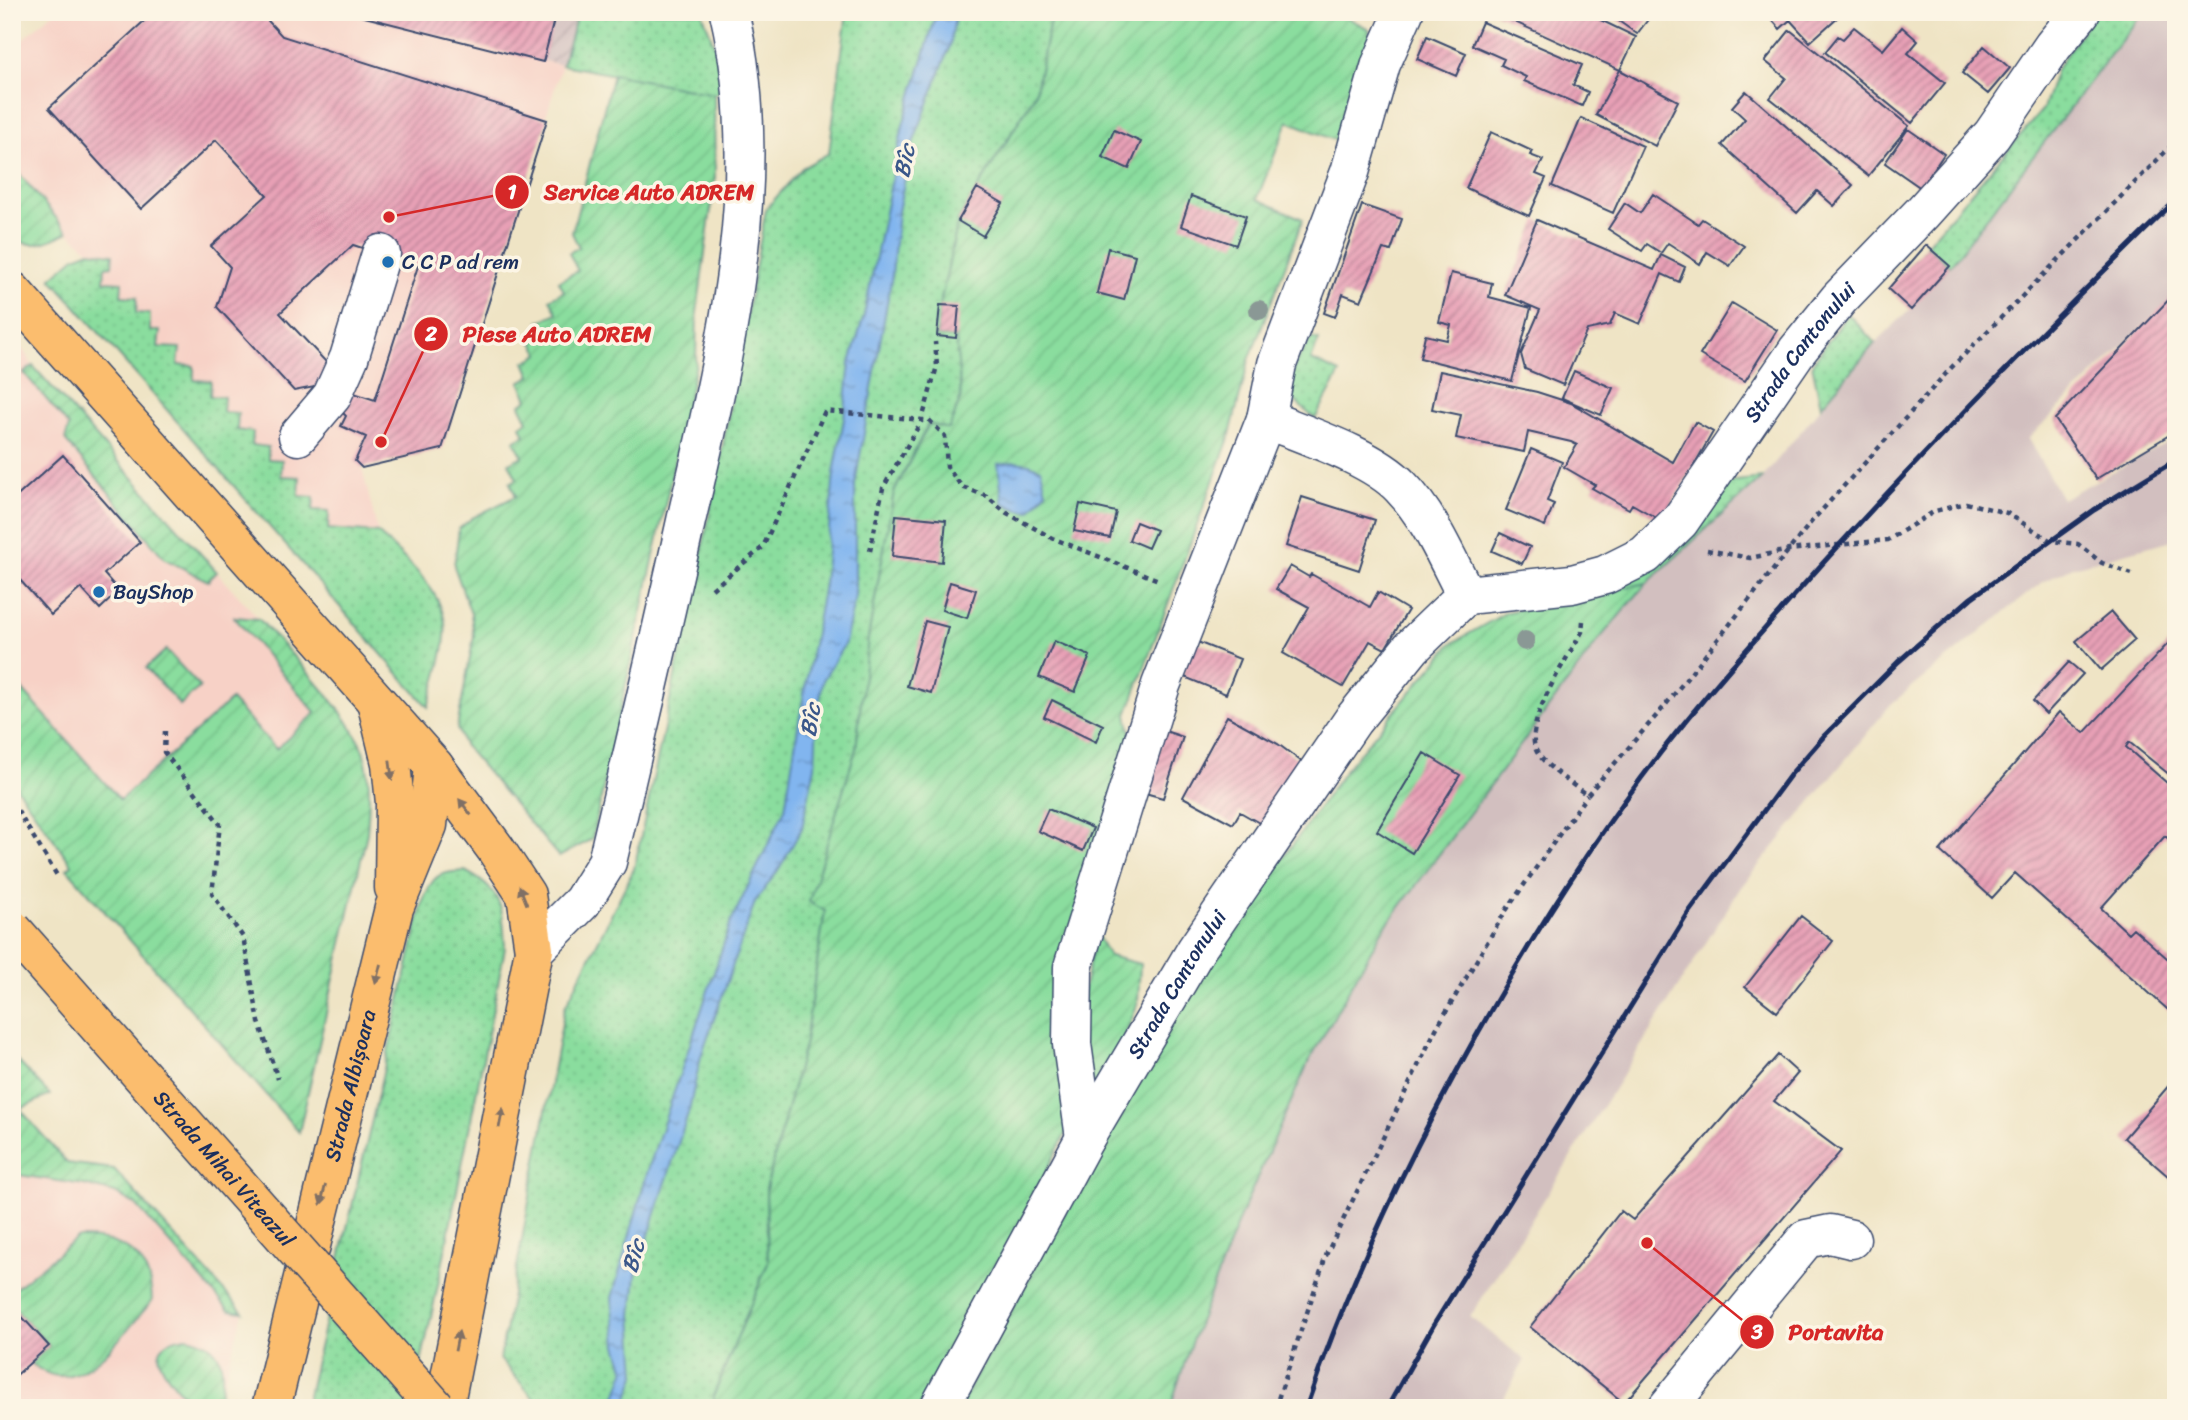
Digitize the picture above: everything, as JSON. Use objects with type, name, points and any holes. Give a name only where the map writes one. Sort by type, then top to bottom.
[{"type":"main road","points":[[12,290],[434,766],[526,895],[534,950],[444,1408]]},
{"type":"main road","points":[[377,703],[391,763],[395,803],[394,908]]},
{"type":"main road","name":"Strada Albișoara","points":[[271,1401],[394,908],[428,825],[434,766]]},
{"type":"main road","name":"Strada Mihai Viteazul","points":[[12,929],[436,1408]]},
{"type":"street","points":[[534,950],[582,902],[607,862],[701,457],[732,303],[742,211],[744,125],[735,36],[729,12]]},
{"type":"street","points":[[1085,1138],[1072,1044],[1073,967],[1161,685],[1266,419],[1277,364],[1350,172],[1381,64],[1405,12]]},
{"type":"street","name":"Strada Cantonului","points":[[939,1408],[1085,1138],[1196,950],[1353,720],[1412,647],[1466,595],[1572,584],[1605,575],[1645,555],[1680,521],[1797,351],[1839,299],[1992,135],[2053,46],[2081,12]]},
{"type":"street","points":[[298,436],[332,396],[349,358],[381,254]]},
{"type":"street","points":[[1266,419],[1364,462],[1401,487],[1430,527],[1466,595]]},
{"type":"street","points":[[1667,1408],[1806,1239],[1830,1234],[1851,1239]]},
{"type":"path","points":[[1275,1408],[1327,1253],[1436,1029],[1505,912],[1587,795],[1664,706],[1812,521],[1951,368],[2176,141]]},
{"type":"path","points":[[870,551],[883,488],[922,419],[937,366],[935,342]]},
{"type":"path","points":[[670,593],[708,592],[763,547],[825,411],[929,420],[945,436],[947,467],[962,487],[987,496],[1007,513],[1052,538],[1197,594]]},
{"type":"path","points":[[1654,546],[1708,550],[1750,558],[1788,550],[1888,540],[1935,511],[1966,503],[2007,513],[2051,541],[2078,544],[2102,563],[2132,574]]},
{"type":"path","points":[[1585,580],[1582,632],[1541,707],[1532,740],[1537,753],[1587,795]]},
{"type":"path","points":[[165,730],[164,752],[220,824],[212,894],[243,937],[259,1023],[278,1079]]},
{"type":"path","points":[[12,802],[58,877]]},
{"type":"shaded area","points":[[54,12],[341,12],[562,65],[442,449],[362,468],[378,533],[327,529],[267,459],[237,430],[210,396],[158,347],[136,313],[104,281],[105,266],[113,255],[90,251],[68,232],[12,165],[12,49]]},
{"type":"shaded area","points":[[341,12],[577,12],[562,65]]},
{"type":"shaded area","points":[[2143,12],[2176,12],[2176,293],[2028,439],[2062,499],[2176,438],[2176,539],[2073,567],[2042,582],[1891,704],[1741,887],[1470,1317],[1525,1360],[1498,1408],[1170,1408],[1190,1346],[1239,1219],[1308,1063],[1382,931],[1601,637],[1647,583],[1762,478],[1875,343],[1950,266]]},
{"type":"shaded area","points":[[20,345],[33,366],[24,373],[70,426],[65,440],[165,559],[208,581],[217,572],[259,619],[235,618],[317,713],[275,750],[253,724],[120,800],[12,678],[12,350]]},
{"type":"shaded area","points":[[12,1102],[68,1163],[114,1169],[243,1312],[217,1408],[12,1408]]},
{"type":"green space","points":[[578,12],[702,12],[715,47],[724,91],[714,94],[562,65]]},
{"type":"green space","points":[[847,12],[1052,12],[1035,94],[958,221],[940,305],[937,336],[956,338],[961,397],[949,430],[928,424],[894,492],[868,639],[856,749],[810,901],[825,911],[805,1042],[766,1189],[768,1263],[714,1394],[714,1408],[542,1408],[500,1359],[565,1007],[634,869],[715,489],[766,209],[802,168],[829,153]]},
{"type":"green space","points":[[1052,12],[1343,12],[1342,15],[1369,29],[1373,48],[1344,144],[1288,121],[1257,199],[1303,219],[1249,360],[1229,438],[1127,715],[1132,738],[1066,945],[1068,1129],[1023,1218],[919,1408],[714,1408],[714,1395],[768,1263],[766,1189],[805,1042],[825,911],[809,902],[856,749],[868,639],[894,492],[929,424],[949,429],[961,397],[956,338],[937,336],[940,305],[958,221],[1035,95]]},
{"type":"green space","points":[[2095,12],[2143,12],[1950,266],[1926,245],[2043,109],[2056,70]]},
{"type":"green space","points":[[613,74],[714,94],[715,179],[697,312],[696,364],[592,839],[559,857],[464,745],[457,728],[474,636],[471,614],[454,566],[459,529],[472,518],[516,496],[510,483],[517,479],[509,463],[523,456],[514,441],[525,435],[521,426],[528,421],[520,405],[528,399],[520,382],[531,376],[525,362],[540,354],[533,342],[545,335],[539,322],[557,313],[550,299],[564,291],[559,281],[578,271],[569,253],[579,247],[572,233]]},
{"type":"green space","points":[[12,165],[68,232],[32,244],[12,236]]},
{"type":"green space","points":[[90,251],[113,254],[112,266],[105,267],[104,281],[122,282],[121,296],[137,297],[136,313],[150,314],[150,331],[160,331],[158,347],[180,348],[178,365],[194,366],[194,380],[211,381],[210,396],[224,397],[223,412],[238,413],[237,430],[253,432],[252,445],[268,447],[268,459],[282,460],[281,476],[300,477],[299,496],[314,497],[313,510],[329,511],[328,529],[378,533],[428,585],[442,610],[445,632],[440,665],[428,707],[51,278],[75,257]]},
{"type":"green space","points":[[1848,314],[1875,343],[1821,406],[1812,364]]},
{"type":"green space","points":[[1311,338],[1319,340],[1311,360],[1340,373],[1315,419],[1291,398],[1290,389],[1295,366]]},
{"type":"green space","points":[[33,366],[217,572],[208,581],[165,559],[65,440],[69,426],[24,373]]},
{"type":"green space","points":[[1762,478],[1647,583],[1615,590],[1654,564],[1704,520],[1720,483]]},
{"type":"green space","points":[[1647,583],[1601,637],[1382,931],[1308,1063],[1239,1219],[1190,1346],[1170,1408],[959,1408],[1141,1071],[1228,936],[1346,769],[1451,644],[1507,612]]},
{"type":"green space","points":[[234,617],[259,619],[319,685],[359,741],[368,776],[367,833],[299,1132],[67,869],[72,865],[12,781],[12,678],[120,800],[231,700],[276,749],[316,713]]},
{"type":"green space","points":[[166,650],[200,687],[180,705],[146,668]]},
{"type":"green space","points":[[465,871],[478,878],[494,894],[501,911],[505,948],[411,1408],[305,1408],[423,901],[430,885],[442,874]]},
{"type":"green space","points":[[1096,933],[1109,956],[1140,964],[1138,1002],[1119,1052],[1090,1102],[1077,1019]]},
{"type":"green space","points":[[12,1055],[50,1095],[20,1109],[67,1163],[114,1169],[243,1312],[229,1310],[135,1204],[115,1193],[84,1185],[12,1174]]},
{"type":"green space","points":[[77,1238],[107,1241],[130,1251],[146,1271],[152,1301],[123,1336],[99,1359],[73,1374],[56,1376],[30,1363],[49,1346],[12,1306],[12,1291]]},
{"type":"green space","points":[[186,1337],[200,1340],[210,1346],[221,1362],[222,1383],[217,1408],[171,1408],[184,1396],[164,1370],[160,1353],[163,1346],[171,1341]]},
{"type":"water","name":"Bîc","points":[[937,12],[956,12],[950,46],[912,146],[898,211],[892,275],[855,484],[855,597],[845,643],[823,680],[817,716],[815,766],[802,828],[779,869],[755,902],[701,1056],[689,1110],[636,1275],[632,1315],[636,1375],[624,1408],[612,1408],[625,1371],[617,1345],[612,1298],[648,1170],[731,922],[785,809],[824,584],[834,473],[844,419],[850,363],[864,315],[903,125]]},
{"type":"water","points":[[1016,462],[1041,469],[1046,492],[1030,511],[1019,510],[1003,503],[998,464]]},
{"type":"building","points":[[154,12],[260,12],[282,36],[547,120],[442,449],[362,468],[355,461],[366,437],[341,426],[346,416],[339,409],[345,390],[375,400],[418,266],[353,245],[280,313],[326,362],[320,386],[294,391],[217,307],[230,267],[211,246],[267,195],[216,140],[141,209],[49,108]]},
{"type":"building","points":[[345,12],[556,12],[543,62]]},
{"type":"building","points":[[1493,12],[1584,12],[1636,37],[1620,70]]},
{"type":"building","points":[[1606,12],[1644,12],[1650,17],[1637,34]]},
{"type":"building","points":[[1765,12],[1838,12],[1840,15],[1810,42],[1790,20],[1780,29]]},
{"type":"building","points":[[1482,22],[1582,65],[1573,85],[1588,92],[1582,106],[1524,81],[1526,77],[1501,65],[1504,59],[1472,45]]},
{"type":"building","points":[[1854,27],[1883,50],[1902,27],[1918,41],[1908,53],[1945,83],[1912,123],[1825,52],[1838,36],[1843,39]]},
{"type":"building","points":[[1790,30],[1909,126],[1868,176],[1770,98],[1786,78],[1765,61]]},
{"type":"building","points":[[1427,36],[1466,53],[1456,76],[1417,59]]},
{"type":"building","points":[[1984,46],[2010,68],[1988,94],[1962,73]]},
{"type":"building","points":[[1620,70],[1678,101],[1655,146],[1596,115]]},
{"type":"building","points":[[1746,91],[1853,185],[1834,206],[1817,191],[1797,213],[1722,145],[1745,119],[1732,107]]},
{"type":"building","points":[[1581,118],[1643,146],[1613,213],[1552,186]]},
{"type":"building","points":[[1908,129],[1944,154],[1921,188],[1885,163]]},
{"type":"building","points":[[1114,130],[1141,142],[1129,169],[1102,157]]},
{"type":"building","points":[[1491,132],[1532,151],[1530,155],[1543,160],[1536,174],[1546,178],[1529,216],[1466,188]]},
{"type":"building","points":[[977,188],[1003,203],[983,236],[958,221]]},
{"type":"building","points":[[1653,194],[1698,224],[1702,219],[1744,246],[1730,266],[1707,252],[1700,264],[1668,243],[1661,253],[1647,244],[1642,251],[1608,229],[1625,203],[1640,213]]},
{"type":"building","points":[[1191,196],[1246,216],[1236,245],[1181,226]]},
{"type":"building","points":[[1362,205],[1402,219],[1391,251],[1383,249],[1361,301],[1343,294],[1335,317],[1324,313]]},
{"type":"building","points":[[1537,220],[1654,270],[1661,255],[1685,267],[1679,282],[1662,274],[1640,324],[1615,313],[1610,325],[1587,330],[1563,385],[1525,369],[1521,354],[1540,310],[1505,295]]},
{"type":"building","points":[[1926,245],[1950,266],[1911,310],[1888,289]]},
{"type":"building","points":[[1108,248],[1135,255],[1124,300],[1097,293]]},
{"type":"building","points":[[1451,273],[1492,283],[1489,297],[1531,308],[1512,381],[1420,358],[1425,335],[1447,340],[1451,325],[1439,322]]},
{"type":"building","points":[[2176,292],[2176,431],[2096,479],[2055,419]]},
{"type":"building","points":[[1732,303],[1777,330],[1745,381],[1700,355]]},
{"type":"building","points":[[940,305],[959,306],[956,338],[937,336]]},
{"type":"building","points":[[1440,371],[1537,392],[1571,403],[1673,462],[1695,422],[1713,432],[1662,521],[1632,504],[1629,509],[1592,488],[1595,485],[1564,467],[1577,445],[1571,442],[1528,432],[1524,452],[1456,438],[1461,415],[1432,409]]},
{"type":"building","points":[[1574,371],[1613,388],[1601,415],[1562,398]]},
{"type":"building","points":[[1531,449],[1562,462],[1547,501],[1554,504],[1545,526],[1506,510]]},
{"type":"building","points":[[63,455],[140,542],[104,574],[119,591],[100,609],[81,588],[51,615],[12,571],[12,501]]},
{"type":"building","points":[[1302,497],[1375,520],[1359,570],[1286,546]]},
{"type":"building","points":[[1080,504],[1116,512],[1110,538],[1074,531]]},
{"type":"building","points":[[896,515],[946,520],[942,562],[892,556]]},
{"type":"building","points":[[1136,522],[1156,530],[1148,548],[1129,540]]},
{"type":"building","points":[[1500,533],[1530,547],[1522,564],[1492,551]]},
{"type":"building","points":[[1290,566],[1309,577],[1311,574],[1370,607],[1378,592],[1408,610],[1385,649],[1370,641],[1343,687],[1283,653],[1309,607],[1276,589]]},
{"type":"building","points":[[950,582],[976,590],[967,618],[942,610]]},
{"type":"building","points":[[2111,612],[2135,640],[2101,670],[2076,641]]},
{"type":"building","points":[[925,621],[948,627],[931,693],[907,686]]},
{"type":"building","points":[[2176,635],[2176,780],[2129,742],[2126,747],[2176,791],[2176,845],[2165,836],[2101,908],[2128,933],[2133,928],[2176,966],[2176,1017],[2015,873],[1992,898],[1940,851],[2059,712],[2084,733]]},
{"type":"building","points":[[1054,641],[1090,656],[1075,692],[1039,677]]},
{"type":"building","points":[[1195,641],[1240,659],[1226,694],[1182,676]]},
{"type":"building","points":[[2069,662],[2083,674],[2046,714],[2033,701]]},
{"type":"building","points":[[1052,700],[1103,725],[1096,742],[1044,717]]},
{"type":"building","points":[[1227,716],[1278,744],[1306,765],[1263,825],[1240,812],[1233,824],[1183,797]]},
{"type":"building","points":[[1165,731],[1183,737],[1163,798],[1145,793]]},
{"type":"building","points":[[1424,753],[1460,775],[1412,853],[1377,831]]},
{"type":"building","points":[[1048,809],[1093,828],[1083,851],[1038,831]]},
{"type":"building","points":[[1801,916],[1833,941],[1777,1012],[1745,987]]},
{"type":"building","points":[[1778,1055],[1798,1073],[1774,1101],[1841,1151],[1624,1403],[1530,1327],[1621,1211],[1633,1220]]},
{"type":"building","points":[[2176,1077],[2176,1183],[2124,1138]]},
{"type":"building","points":[[12,1306],[49,1346],[12,1379]]},
{"type":"railway","points":[[1306,1408],[1368,1249],[1443,1097],[1536,935],[1617,811],[1700,704],[1823,563],[1996,379],[2176,200]]},
{"type":"railway","points":[[1387,1408],[1433,1326],[1689,912],[1791,774],[1825,735],[1898,662],[1971,598],[2094,510],[2176,460]]},
{"type":"place","name":"Service Auto ADREM","points":[[389,217]]},
{"type":"place","name":"C C P ad rem","points":[[388,262]]},
{"type":"place","name":"Piese Auto ADREM","points":[[381,442]]},
{"type":"place","name":"BayShop","points":[[99,592]]},
{"type":"place","name":"Portavita","points":[[1647,1243]]}]
